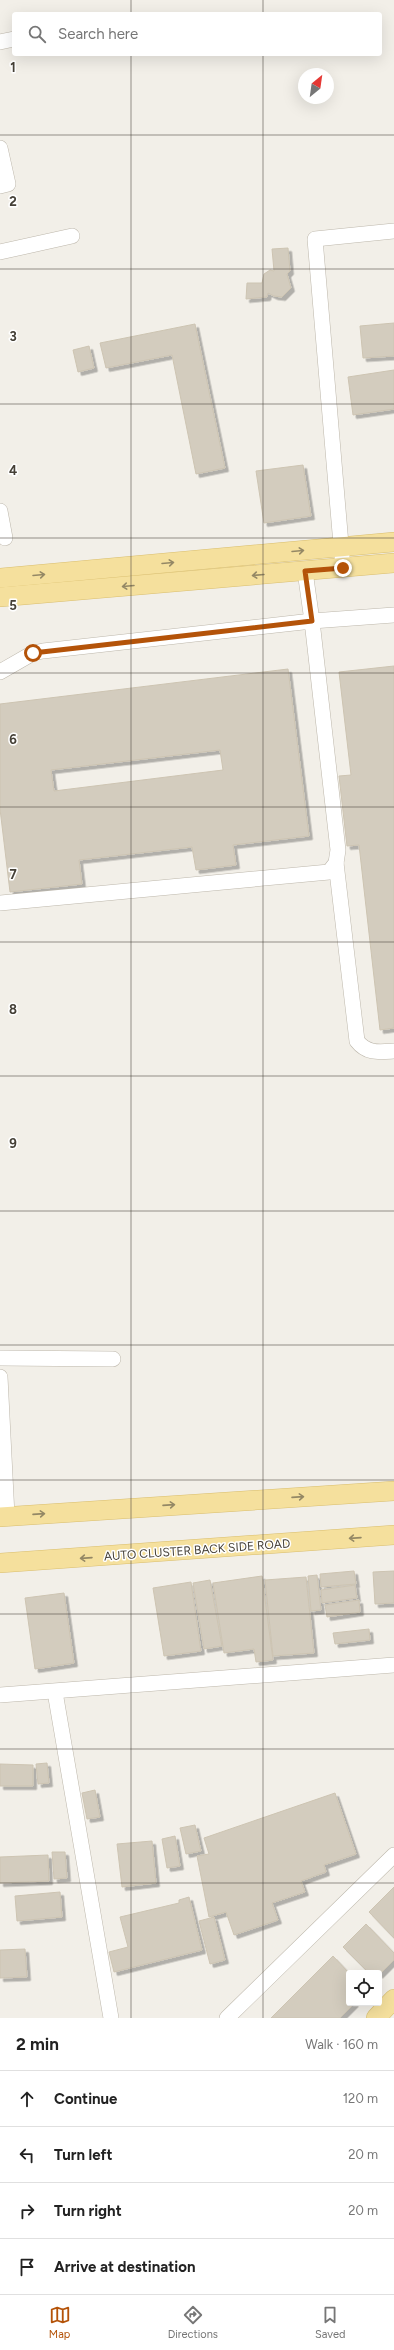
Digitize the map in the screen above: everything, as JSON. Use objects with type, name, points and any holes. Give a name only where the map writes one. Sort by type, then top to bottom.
[{"type":"main road","points":[[0,578],[394,542]]},
{"type":"main road","points":[[0,597],[394,563]]},
{"type":"main road","points":[[4,1516],[394,1491]]},
{"type":"main road","name":"AUTO CLUSTER BACK SIDE ROAD","points":[[0,1563],[394,1536]]},
{"type":"main road","points":[[376,2018],[394,1999]]},
{"type":"street","points":[[0,42],[12,39]]},
{"type":"street","points":[[0,148],[8,184],[0,186]]},
{"type":"street","points":[[343,568],[315,239],[394,231]]},
{"type":"street","points":[[0,252],[72,236]]},
{"type":"street","points":[[0,511],[5,538]]},
{"type":"street","points":[[305,571],[338,850],[336,863],[357,1041],[363,1048],[371,1052],[394,1051]]},
{"type":"street","points":[[0,672],[33,653],[43,651],[312,621],[394,615]]},
{"type":"street","points":[[0,903],[329,872],[336,863]]},
{"type":"street","points":[[0,1358],[113,1359]]},
{"type":"street","points":[[0,1377],[4,1516]]},
{"type":"street","points":[[0,1695],[394,1665]]},
{"type":"street","points":[[55,1692],[111,2018]]},
{"type":"street","points":[[227,2018],[394,1855]]},
{"type":"building","points":[[288,248],[290,271],[287,274],[291,288],[282,297],[274,296],[268,293],[267,297],[246,299],[247,283],[262,283],[264,274],[270,270],[274,271],[272,249]]},
{"type":"building","points":[[394,323],[394,356],[363,358],[360,326]]},
{"type":"building","points":[[195,324],[225,468],[196,474],[172,355],[106,368],[100,343]]},
{"type":"building","points":[[89,346],[94,368],[78,372],[73,350]]},
{"type":"building","points":[[394,370],[394,409],[353,415],[348,377]]},
{"type":"building","points":[[303,465],[311,516],[264,523],[256,471]]},
{"type":"building","points":[[394,666],[394,1028],[380,1030],[359,845],[347,846],[339,776],[351,775],[339,672]]},
{"type":"building","points":[[288,669],[309,836],[233,845],[236,865],[196,870],[192,847],[79,860],[82,884],[10,892],[0,809],[0,704]],"holes":[[[220,750],[223,770],[54,791],[51,770]]]},
{"type":"building","points":[[354,1571],[356,1584],[321,1587],[320,1574]]},
{"type":"building","points":[[394,1571],[394,1603],[375,1604],[373,1572]]},
{"type":"building","points":[[317,1575],[321,1610],[311,1611],[308,1576]]},
{"type":"building","points":[[262,1576],[273,1660],[256,1662],[254,1649],[224,1653],[213,1583]]},
{"type":"building","points":[[306,1577],[314,1653],[273,1656],[265,1580]]},
{"type":"building","points":[[210,1580],[222,1646],[204,1649],[193,1583]]},
{"type":"building","points":[[191,1582],[201,1651],[164,1656],[153,1588]]},
{"type":"building","points":[[355,1585],[357,1598],[322,1603],[321,1590]]},
{"type":"building","points":[[64,1593],[74,1663],[35,1669],[25,1598]]},
{"type":"building","points":[[359,1600],[360,1612],[327,1617],[325,1605]]},
{"type":"building","points":[[369,1629],[370,1640],[335,1644],[333,1633]]},
{"type":"building","points":[[47,1763],[49,1783],[38,1784],[36,1764]]},
{"type":"building","points":[[0,1764],[33,1765],[33,1786],[0,1786]]},
{"type":"building","points":[[95,1790],[100,1817],[87,1819],[82,1793]]},
{"type":"building","points":[[335,1793],[356,1854],[324,1865],[326,1872],[301,1881],[305,1892],[272,1903],[278,1920],[234,1935],[226,1912],[209,1917],[197,1856],[209,1854],[204,1838]]},
{"type":"building","points":[[195,1825],[201,1851],[186,1854],[180,1828]]},
{"type":"building","points":[[175,1836],[180,1866],[167,1868],[162,1839]]},
{"type":"building","points":[[152,1841],[156,1883],[122,1887],[117,1844]]},
{"type":"building","points":[[52,1852],[65,1852],[67,1878],[54,1879]]},
{"type":"building","points":[[48,1855],[49,1881],[0,1883],[0,1857]]},
{"type":"building","points":[[394,1887],[394,1938],[369,1912]]},
{"type":"building","points":[[60,1892],[62,1917],[17,1921],[15,1896]]},
{"type":"building","points":[[189,1897],[202,1950],[114,1972],[109,1952],[128,1947],[120,1917],[179,1903],[179,1900]]},
{"type":"building","points":[[214,1917],[225,1960],[210,1964],[199,1921]]},
{"type":"building","points":[[366,1924],[394,1953],[394,1960],[382,1972],[382,1970],[366,1970],[343,1947]]},
{"type":"building","points":[[25,1949],[27,1977],[0,1978],[0,1950]]},
{"type":"building","points":[[333,1956],[346,1970],[346,2006],[352,2006],[340,2018],[271,2018]]},
{"type":"route","points":[[33,653],[108,643],[312,621],[305,571],[343,568]]}]
